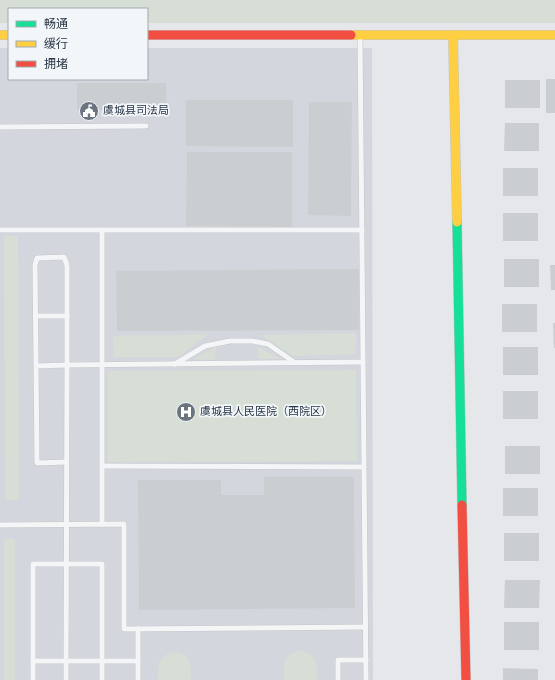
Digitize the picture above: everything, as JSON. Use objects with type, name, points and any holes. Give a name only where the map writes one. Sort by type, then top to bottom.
[{"type":"street","points":[[148,35],[555,35]]},
{"type":"street","points":[[453,35],[466,680]]},
{"type":"lane","points":[[360,35],[366,680]]},
{"type":"lane","points":[[0,128],[146,126]]},
{"type":"lane","points":[[0,230],[362,230]]},
{"type":"lane","points":[[102,230],[102,524]]},
{"type":"lane","points":[[66,462],[37,463],[35,316],[35,265],[37,258],[64,258],[67,265],[66,680]]},
{"type":"lane","points":[[35,316],[67,316]]},
{"type":"lane","points":[[174,364],[205,346],[230,341],[252,341],[268,344],[295,363]]},
{"type":"lane","points":[[36,366],[363,362]]},
{"type":"lane","points":[[102,466],[364,467]]},
{"type":"lane","points":[[0,525],[124,524],[124,629],[366,627]]},
{"type":"lane","points":[[33,680],[33,564],[102,564],[102,680]]},
{"type":"lane","points":[[138,629],[138,680]]},
{"type":"lane","points":[[338,680],[338,660],[366,660]]},
{"type":"lane","points":[[33,661],[138,661]]},
{"type":"shaded area","points":[[0,0],[555,0],[555,23],[148,23],[148,8],[8,8],[8,23],[0,23]]},
{"type":"shaded area","name":"虞城县人民医院（西院区）","points":[[0,48],[8,48],[8,80],[148,80],[148,48],[372,48],[373,680],[0,680]]},
{"type":"shaded area","points":[[4,236],[18,236],[19,500],[5,500]]},
{"type":"shaded area","points":[[356,333],[356,354],[293,356],[261,335]]},
{"type":"shaded area","points":[[209,334],[178,357],[114,357],[113,336]]},
{"type":"shaded area","points":[[216,347],[215,360],[194,359]]},
{"type":"shaded area","points":[[258,347],[281,359],[259,359]]},
{"type":"shaded area","points":[[356,370],[357,461],[108,462],[108,371]]},
{"type":"shaded area","points":[[4,539],[15,539],[15,680],[4,680]]},
{"type":"shaded area","points":[[297,651],[309,653],[313,656],[317,669],[317,680],[284,680],[284,666],[286,659],[292,653]]},
{"type":"shaded area","points":[[172,652],[183,654],[189,660],[191,680],[158,680],[159,663],[163,657]]},
{"type":"building","points":[[546,79],[555,79],[555,113],[546,113]]},
{"type":"building","points":[[505,80],[540,80],[540,108],[505,108]]},
{"type":"building","points":[[77,83],[166,83],[166,109],[77,110]]},
{"type":"building","points":[[186,100],[293,100],[293,147],[186,146]]},
{"type":"building","points":[[309,102],[352,102],[351,216],[308,215]]},
{"type":"building","points":[[505,123],[539,123],[539,151],[504,151]]},
{"type":"building","points":[[187,152],[292,152],[292,227],[186,226]]},
{"type":"building","points":[[503,168],[538,168],[538,196],[503,196]]},
{"type":"building","points":[[503,213],[538,213],[538,241],[503,241]]},
{"type":"building","points":[[504,259],[539,259],[539,287],[504,287]]},
{"type":"building","points":[[550,265],[555,265],[555,290],[551,290]]},
{"type":"building","points":[[359,269],[359,330],[117,331],[116,271]]},
{"type":"building","points":[[502,304],[537,304],[537,332],[502,332]]},
{"type":"building","points":[[553,323],[555,323],[555,348],[554,348]]},
{"type":"building","points":[[503,347],[538,347],[538,375],[503,375]]},
{"type":"building","points":[[503,391],[538,391],[538,419],[503,419]]},
{"type":"building","points":[[505,446],[540,446],[540,474],[505,474]]},
{"type":"building","points":[[264,477],[354,477],[355,608],[139,610],[138,480],[221,480],[221,495],[264,495]]},
{"type":"building","points":[[503,488],[538,488],[538,516],[503,516]]},
{"type":"building","points":[[504,533],[539,533],[539,561],[504,561]]},
{"type":"building","points":[[505,580],[540,580],[539,608],[504,608]]},
{"type":"building","points":[[504,622],[539,622],[539,650],[504,650]]},
{"type":"building","points":[[503,668],[538,669],[538,680],[503,680]]},
{"type":"traffic: fast","points":[[457,222],[462,505]]},
{"type":"traffic: slow","points":[[0,35],[8,35]]},
{"type":"traffic: slow","points":[[351,35],[555,35]]},
{"type":"traffic: slow","points":[[453,35],[457,222]]},
{"type":"traffic: jam","points":[[148,35],[351,35]]},
{"type":"traffic: jam","points":[[462,505],[466,680]]},
{"type":"place","name":"虞城县司法局","points":[[89,111]]},
{"type":"place","name":"虞城县人民医院（西院区）","points":[[186,412]]}]
